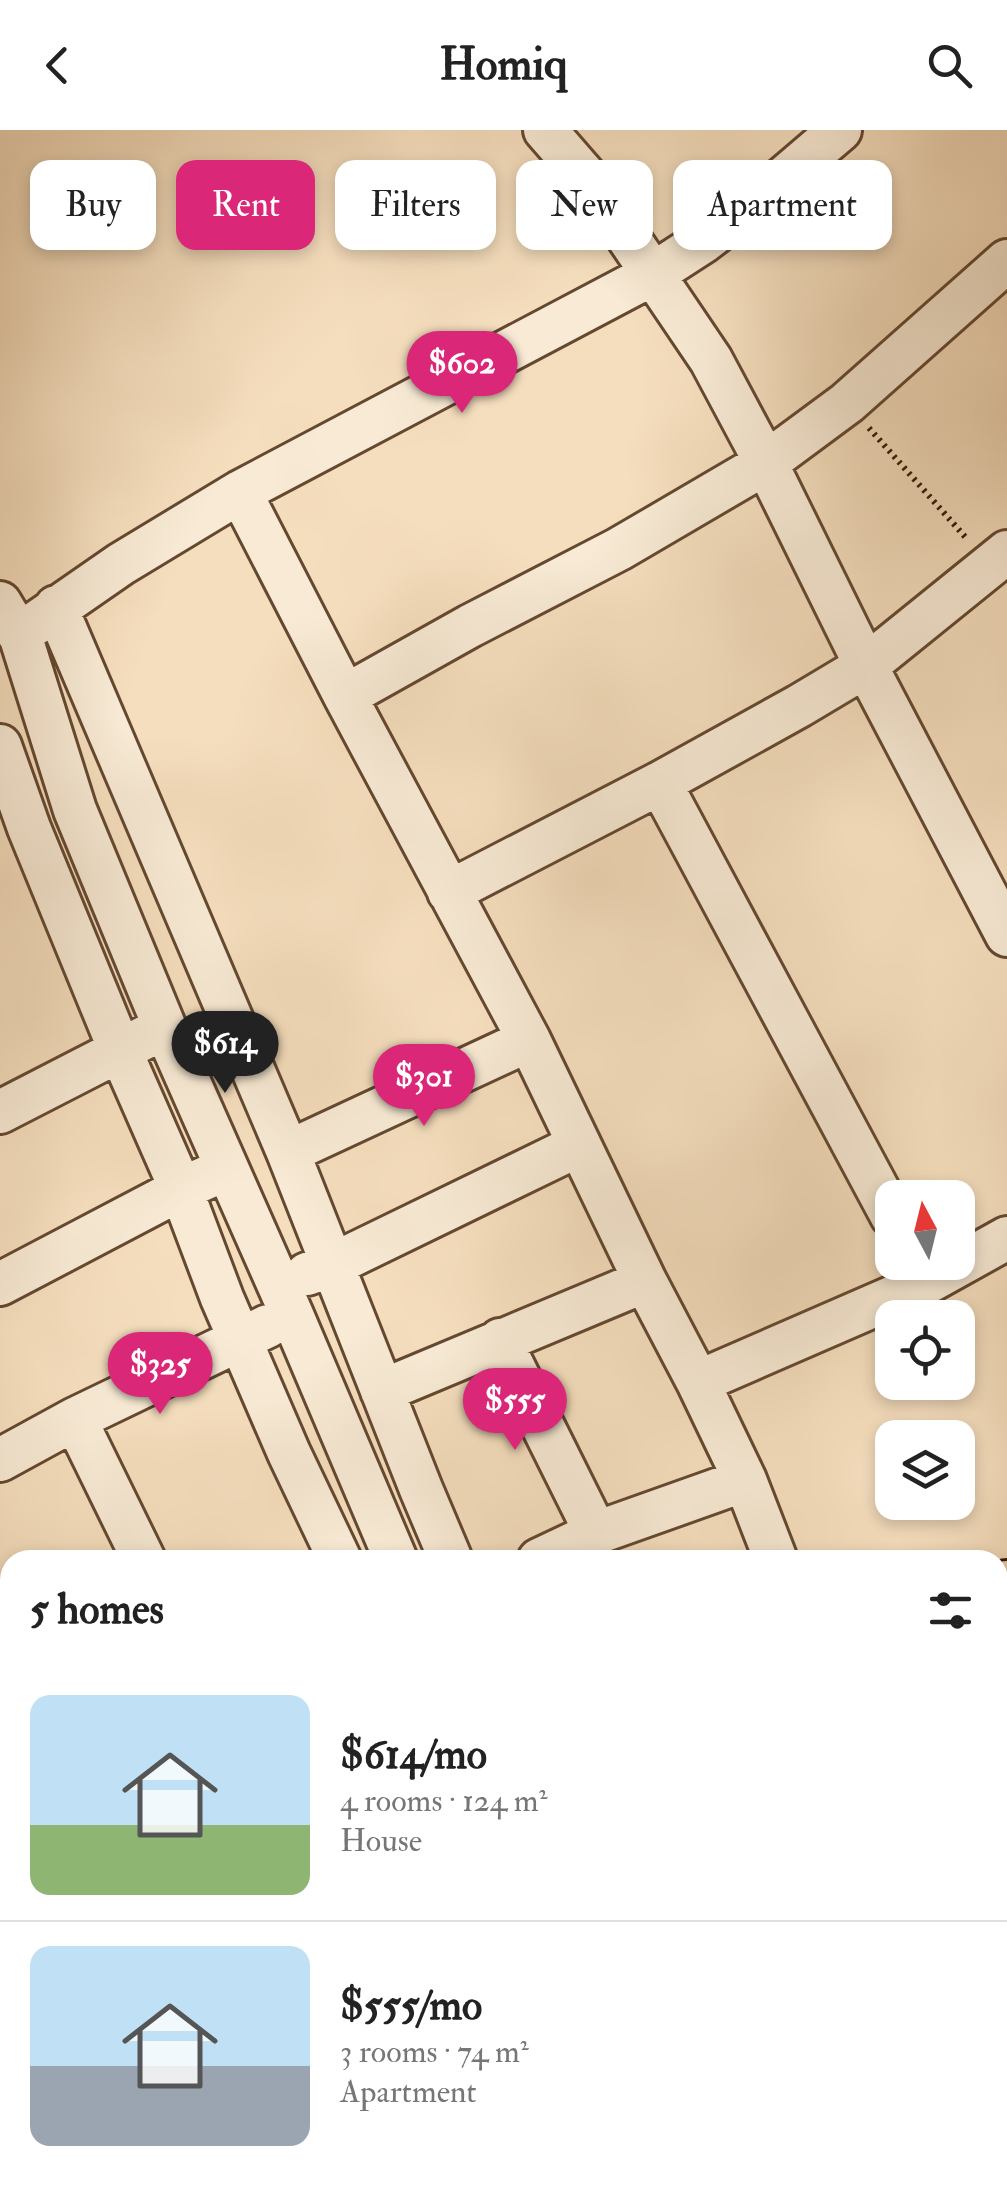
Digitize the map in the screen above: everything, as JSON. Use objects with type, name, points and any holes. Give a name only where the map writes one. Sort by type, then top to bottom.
[{"type":"street","points":[[545,130],[592,184],[711,360],[866,666],[994,879],[1007,935]]},
{"type":"street","points":[[392,1550],[165,1028],[75,810],[7,631],[40,618],[240,492],[653,274],[758,200],[840,130]]},
{"type":"street","points":[[345,696],[619,548],[766,463],[847,403],[1007,262]]},
{"type":"street","points":[[240,492],[529,1040],[745,1480],[772,1550]]},
{"type":"street","points":[[450,892],[799,706],[866,666],[1001,569]]},
{"type":"street","points":[[56,607],[288,1152],[448,1550]]},
{"type":"street","points":[[0,746],[120,1050],[181,1188],[222,1298],[288,1453],[335,1550]]},
{"type":"street","points":[[660,783],[875,1184]]},
{"type":"street","points":[[0,1112],[165,1028]]},
{"type":"street","points":[[288,1152],[529,1040]]},
{"type":"street","points":[[0,1460],[75,1418],[241,1337],[332,1265],[579,1145]]},
{"type":"street","points":[[0,1284],[181,1188],[226,1169]]},
{"type":"street","points":[[975,1251],[1007,1238]]},
{"type":"street","points":[[698,1382],[907,1280]]},
{"type":"street","points":[[382,1391],[644,1281]]},
{"type":"street","points":[[500,1340],[596,1533]]},
{"type":"street","points":[[75,1418],[139,1550]]},
{"type":"street","points":[[560,1550],[596,1533],[745,1480]]},
{"type":"path","points":[[847,403],[1001,569]]}]
